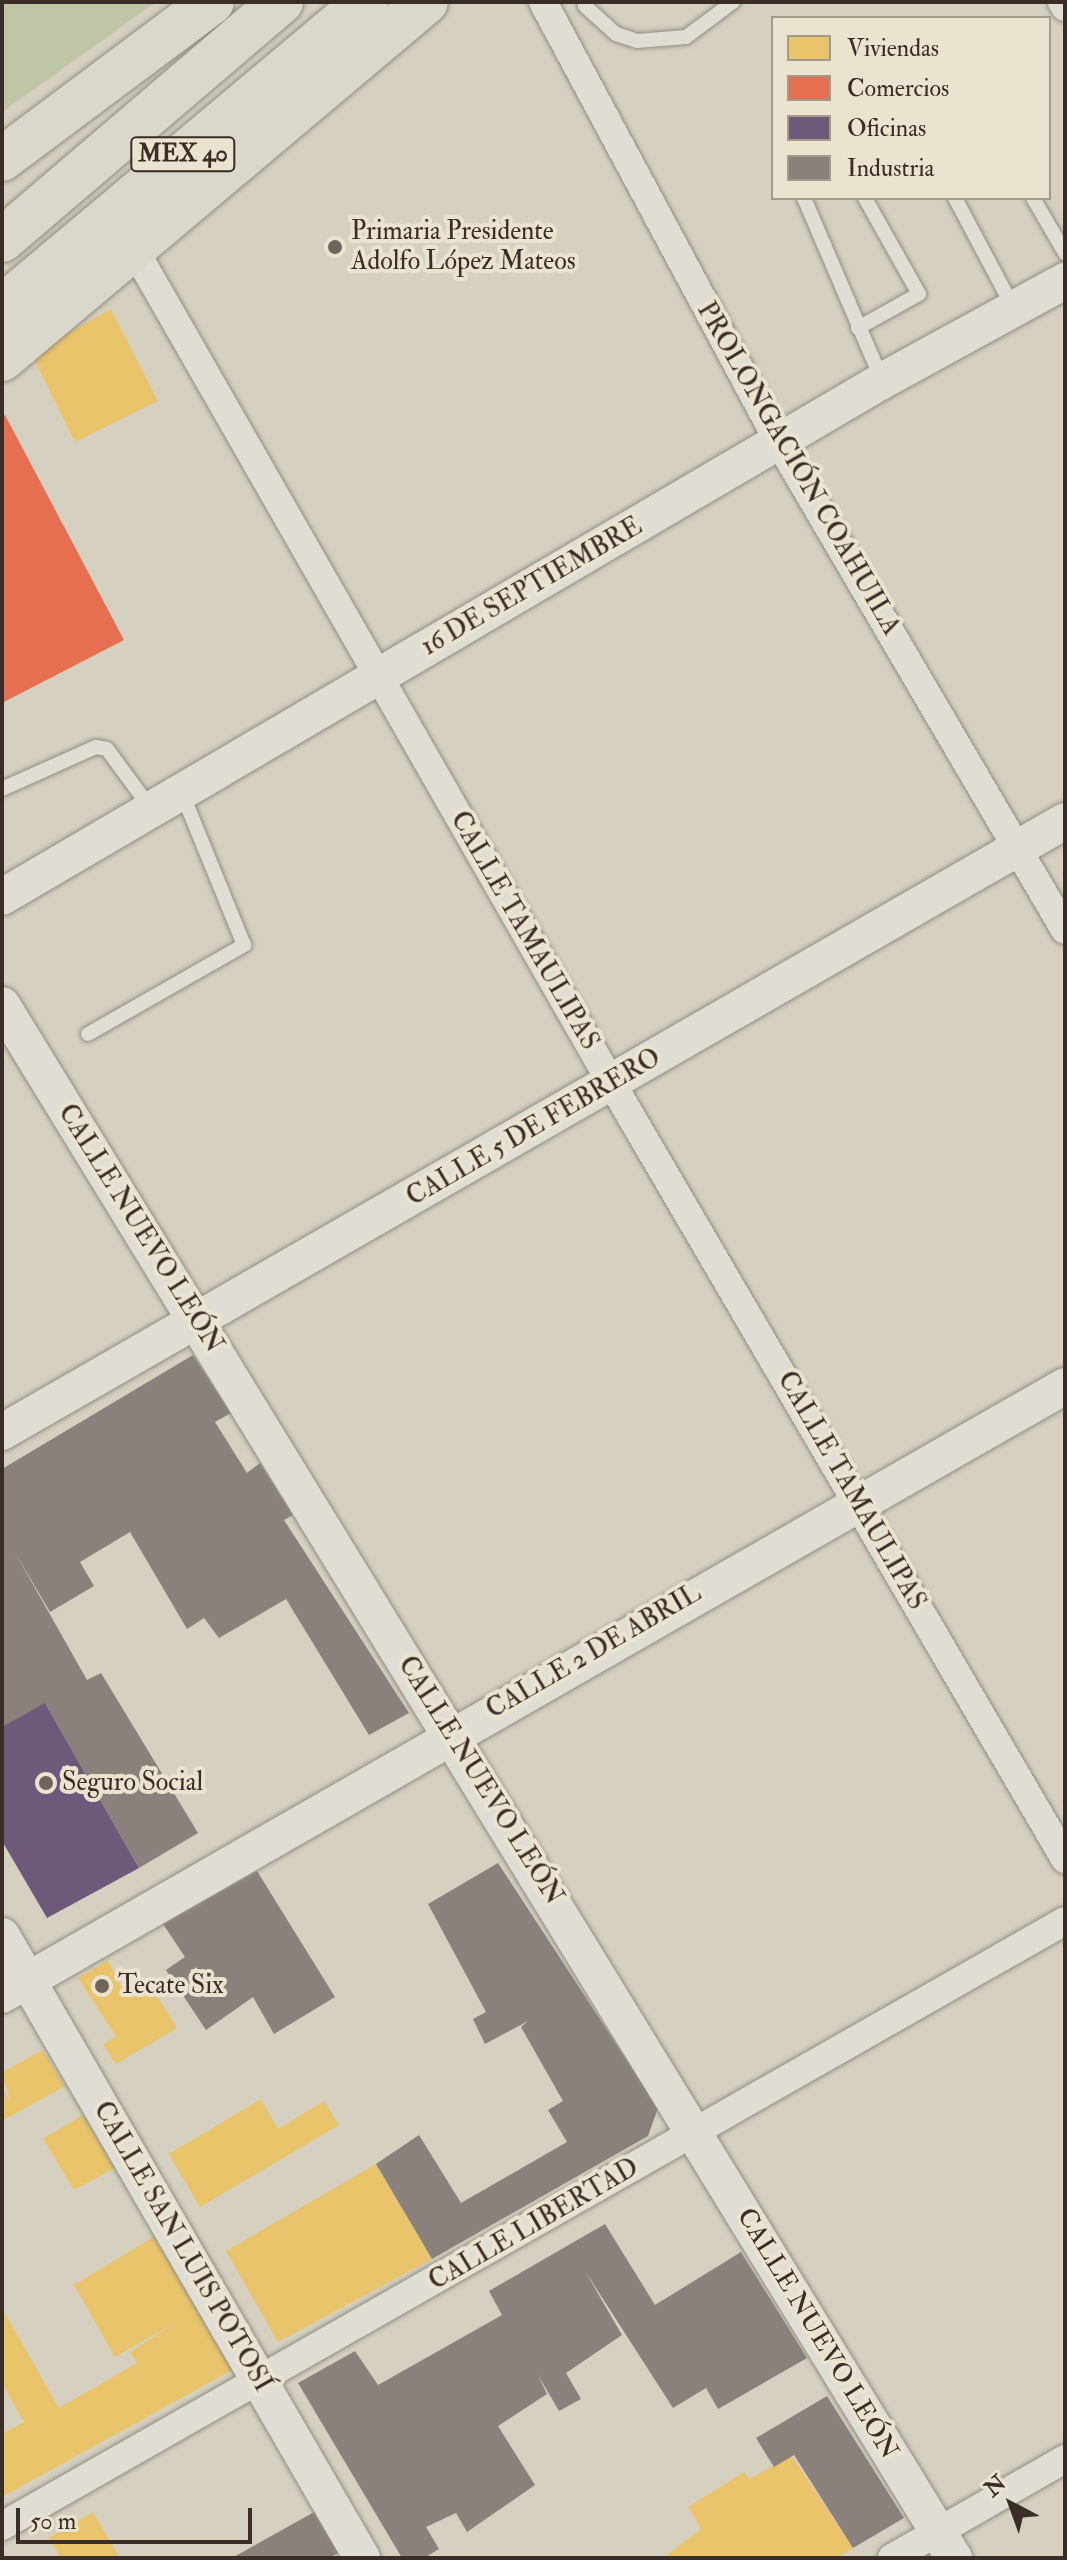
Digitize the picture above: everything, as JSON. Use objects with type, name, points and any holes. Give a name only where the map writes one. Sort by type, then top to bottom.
[{"type":"highway","points":[[2,159],[212,2]]},
{"type":"highway","points":[[2,240],[281,2]]},
{"type":"highway","name":"MEX 40","points":[[2,307],[366,2]]},
{"type":"highway","points":[[2,359],[426,2]]},
{"type":"street","name":"PROLONGACIÓN COAHUILA","points":[[543,2],[780,444],[1065,930]]},
{"type":"street","name":"CALLE TAMAULIPAS","points":[[134,249],[612,1084],[1065,1859]]},
{"type":"street","name":"16 DE SEPTIEMBRE","points":[[2,897],[780,444],[882,381],[1065,281]]},
{"type":"street","name":"CALLE 5 DE FEBRERO","points":[[2,1432],[1065,821]]},
{"type":"street","name":"CALLE NUEVO LEÓN","points":[[2,1005],[946,2545]]},
{"type":"street","name":"CALLE 2 DE ABRIL","points":[[15,1988],[450,1734],[1065,1386]]},
{"type":"street","name":"CALLE LIBERTAD","points":[[2,2526],[260,2382],[1065,1921]]},
{"type":"street","name":"CALLE SAN LUIS POTOSÍ","points":[[2,1936],[15,1988],[260,2382],[362,2558]]},
{"type":"street","points":[[892,2558],[946,2545],[1065,2459]]},
{"type":"lane","points":[[585,6],[616,34],[637,41],[686,37],[733,2]]},
{"type":"lane","points":[[805,200],[882,381]]},
{"type":"lane","points":[[858,328],[919,294],[866,200]]},
{"type":"lane","points":[[956,200],[1015,309]]},
{"type":"lane","points":[[1034,200],[1065,253]]},
{"type":"lane","points":[[2,789],[96,747],[107,749],[166,800],[244,945],[88,1034]]},
{"type":"green space","points":[[2,2],[156,2],[2,112]]},
{"type":"building: Viviendas","points":[[111,309],[158,401],[75,442],[31,353]]},
{"type":"building: Viviendas","points":[[108,1960],[125,1994],[147,1979],[177,2028],[116,2064],[103,2045],[116,2036],[78,1978]]},
{"type":"building: Viviendas","points":[[42,2050],[65,2086],[2,2121],[2,2089],[11,2102],[2,2073]]},
{"type":"building: Viviendas","points":[[261,2099],[278,2129],[324,2101],[339,2125],[200,2207],[169,2154]]},
{"type":"building: Viviendas","points":[[83,2115],[115,2168],[74,2190],[43,2139]]},
{"type":"building: Viviendas","points":[[376,2164],[432,2259],[278,2342],[226,2251]]},
{"type":"building: Viviendas","points":[[155,2236],[234,2369],[2,2497],[2,2434],[24,2422],[2,2383],[2,2308],[59,2408],[137,2363],[130,2352],[178,2321],[115,2357],[74,2285]]},
{"type":"building: Viviendas","points":[[792,2456],[853,2548],[837,2558],[663,2558],[701,2529],[688,2507],[744,2472],[749,2479]]},
{"type":"building: Viviendas","points":[[93,2512],[120,2558],[61,2558],[49,2538]]},
{"type":"building: Comercios","points":[[5,415],[124,640],[2,703],[2,416]]},
{"type":"building: Oficinas","name":"Seguro Social","points":[[44,1701],[139,1868],[47,1918],[2,1841],[2,1726]]},
{"type":"building: Industria","points":[[193,1355],[231,1413],[215,1422],[247,1473],[260,1463],[293,1515],[284,1520],[409,1713],[369,1735],[286,1599],[219,1638],[204,1618],[187,1629],[130,1532],[80,1562],[94,1586],[50,1612],[14,1551],[87,1680],[101,1673],[198,1833],[139,1868],[45,1703],[2,1727],[2,1469]]},
{"type":"building: Industria","points":[[498,1863],[658,2108],[648,2136],[432,2259],[376,2164],[419,2135],[461,2203],[567,2142],[548,2110],[563,2101],[521,2027],[528,2021],[485,2044],[473,2019],[486,2012],[428,1904]]},
{"type":"building: Industria","points":[[257,1871],[335,1997],[274,2034],[253,1997],[206,2030],[166,1970],[185,1957],[163,1924]]},
{"type":"building: Industria","points":[[605,2224],[655,2305],[741,2252],[807,2358],[718,2409],[706,2388],[673,2408],[585,2271],[622,2335],[566,2373],[581,2399],[559,2411],[538,2375],[547,2394],[498,2426],[535,2485],[467,2532],[456,2513],[426,2527],[439,2549],[424,2558],[402,2558],[298,2383],[355,2351],[378,2385],[502,2315],[489,2291]]},
{"type":"building: Industria","points":[[827,2396],[904,2518],[853,2548],[794,2455],[774,2467],[756,2438]]},
{"type":"building: Industria","points":[[316,2511],[341,2551],[330,2558],[232,2558]]},
{"type":"place","name":"Primaria Presidente Adolfo López Mateos","points":[[335,247]]},
{"type":"place","name":"Seguro Social","points":[[46,1783]]},
{"type":"place","name":"Tecate Six","points":[[102,1986]]}]
